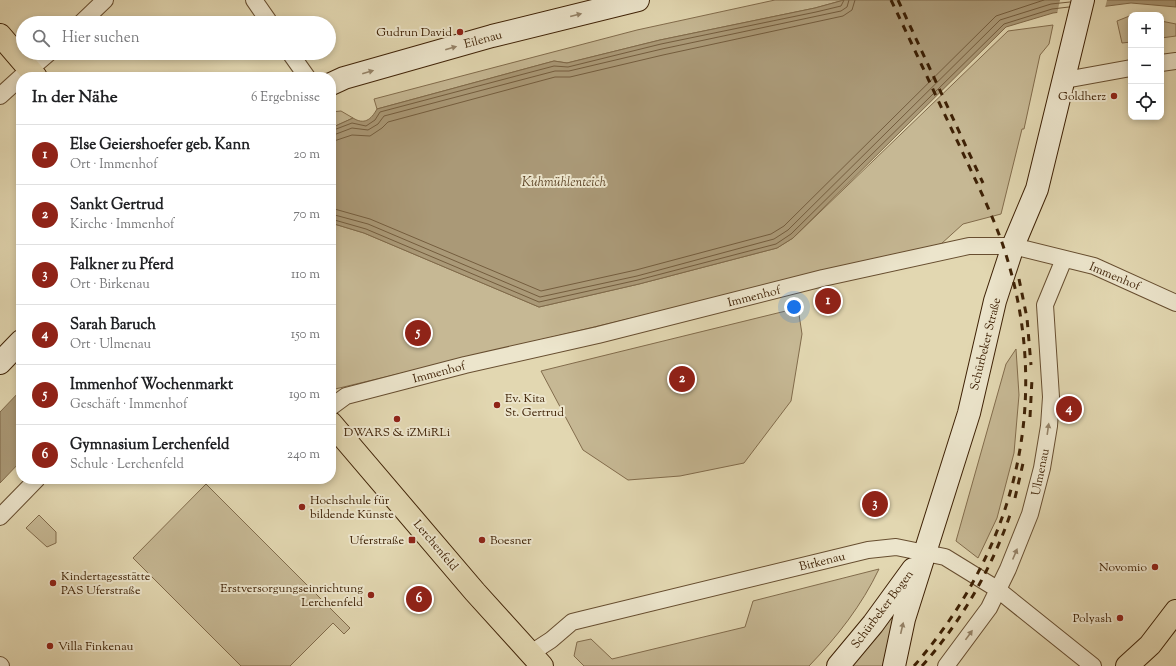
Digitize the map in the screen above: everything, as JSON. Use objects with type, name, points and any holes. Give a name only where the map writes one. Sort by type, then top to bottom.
[{"type":"main road","name":"Eilenau","points":[[336,82],[344,78],[492,36],[638,0]]},
{"type":"main road","name":"Schürbeker Straße","points":[[894,666],[904,619],[969,413],[995,301],[1013,246],[1038,189],[1083,0]]},
{"type":"main road","points":[[0,35],[16,59]]},
{"type":"main road","points":[[17,60],[25,72]]},
{"type":"main road","points":[[0,363],[16,346]]},
{"type":"main road","name":"Lerchenfeld","points":[[336,429],[475,592],[536,660]]},
{"type":"main road","name":"Schürbeker Bogen","points":[[838,666],[873,624],[924,552]]},
{"type":"main road","points":[[1127,666],[1150,645],[1176,611]]},
{"type":"main road","points":[[1147,666],[1150,645]]},
{"type":"street","points":[[88,16],[105,0]]},
{"type":"street","points":[[254,0],[265,16]]},
{"type":"street","points":[[30,72],[42,60]]},
{"type":"street","points":[[295,60],[303,72]]},
{"type":"street","points":[[1164,62],[1176,60]]},
{"type":"street","points":[[1065,80],[1128,69]]},
{"type":"street","points":[[0,96],[16,84]]},
{"type":"street","name":"Immenhof","points":[[336,403],[346,396],[406,380],[598,335],[852,271],[969,246],[1013,246],[1094,266],[1176,303]]},
{"type":"street","name":"Ulmenau","points":[[946,666],[989,608],[1021,540],[1030,514],[1042,468],[1049,426],[1051,397],[1045,305],[1064,259]]},
{"type":"street","points":[[0,517],[32,484]]},
{"type":"street","name":"Birkenau","points":[[536,660],[551,640],[572,622],[868,550],[896,547],[945,557],[998,589],[1093,666]]},
{"type":"shaded area","points":[[775,0],[844,0],[815,8],[660,40],[567,63],[554,61],[377,109],[374,99],[637,30]]},
{"type":"shaded area","points":[[1128,16],[1128,42],[1122,43],[1117,21]]},
{"type":"shaded area","points":[[1164,22],[1176,24],[1176,36],[1164,38]]},
{"type":"shaded area","points":[[1053,25],[1049,44],[1040,55],[1024,129],[1022,129],[1001,214],[963,224],[941,244],[336,389],[336,225],[364,233],[539,307],[639,284],[777,248],[793,238],[1008,31]]},
{"type":"shaded area","points":[[341,111],[353,118],[336,126],[336,112]]},
{"type":"shaded area","points":[[798,308],[802,334],[791,401],[744,463],[680,476],[628,480],[583,450],[541,371]]},
{"type":"shaded area","points":[[1016,349],[1019,395],[1014,453],[997,518],[978,558],[956,541],[1006,364]]},
{"type":"shaded area","points":[[206,484],[350,628],[344,634],[333,623],[290,666],[241,666],[133,558]]},
{"type":"shaded area","points":[[39,515],[56,532],[56,543],[47,547],[26,528]]},
{"type":"shaded area","points":[[879,569],[857,608],[829,644],[809,666],[584,666],[574,656],[577,642],[591,639],[612,659],[745,627],[753,601]]},
{"type":"shaded area","points":[[896,606],[883,666],[850,666]]},
{"type":"water","name":"Kuhmühlenteich","points":[[844,0],[1176,0],[1176,7],[1131,3],[1053,13],[1006,27],[793,238],[777,248],[639,284],[539,307],[364,233],[336,225],[336,126],[353,118],[364,121],[370,119],[377,109],[554,61],[567,63],[660,40],[815,8]]},
{"type":"water","points":[[16,395],[16,466],[0,483],[0,412]]},
{"type":"pier","points":[[1060,0],[1107,0],[1105,8],[1057,14]]},
{"type":"railway","points":[[891,0],[980,190],[1003,244],[1020,313],[1026,368],[1024,422],[1015,474],[999,525],[977,575],[949,622],[914,666]]},
{"type":"railway","points":[[898,0],[983,183]]},
{"type":"railway","points":[[1019,279],[1027,318],[1031,365]]},
{"type":"railway","points":[[1030,417],[1032,379]]},
{"type":"railway","points":[[1015,498],[1024,459]]},
{"type":"railway","points":[[922,666],[950,632],[974,595],[994,556],[1010,515]]},
{"type":"place","name":"Gudrun David","points":[[460,32]]},
{"type":"place","name":"Goldherz","points":[[1114,96]]},
{"type":"place","name":"Else Geiershoefer geb. Kann","points":[[828,301]]},
{"type":"place","name":"Immenhof Wochenmarkt","points":[[418,333]]},
{"type":"place","name":"Sankt Gertrud","points":[[682,379]]},
{"type":"place","name":"Ev. Kita St. Gertrud","points":[[497,405]]},
{"type":"place","name":"Sarah Baruch","points":[[1069,409]]},
{"type":"place","name":"DWARS & iZMiRLi","points":[[397,419]]},
{"type":"place","name":"Falkner zu Pferd","points":[[875,504]]},
{"type":"place","name":"Hochschule für bildende Künste","points":[[302,507]]},
{"type":"place","name":"Uferstraße","points":[[412,540]]},
{"type":"place","name":"Boesner","points":[[482,540]]},
{"type":"place","name":"Novomio","points":[[1155,567]]},
{"type":"place","name":"Kindertagesstätte PAS Uferstraße","points":[[53,583]]},
{"type":"place","name":"Erstversorgungseinrichtung Lerchenfeld","points":[[371,595]]},
{"type":"place","name":"Gymnasium Lerchenfeld","points":[[419,599]]},
{"type":"place","name":"Polyash","points":[[1120,618]]},
{"type":"place","name":"Villa Finkenau","points":[[50,646]]}]
